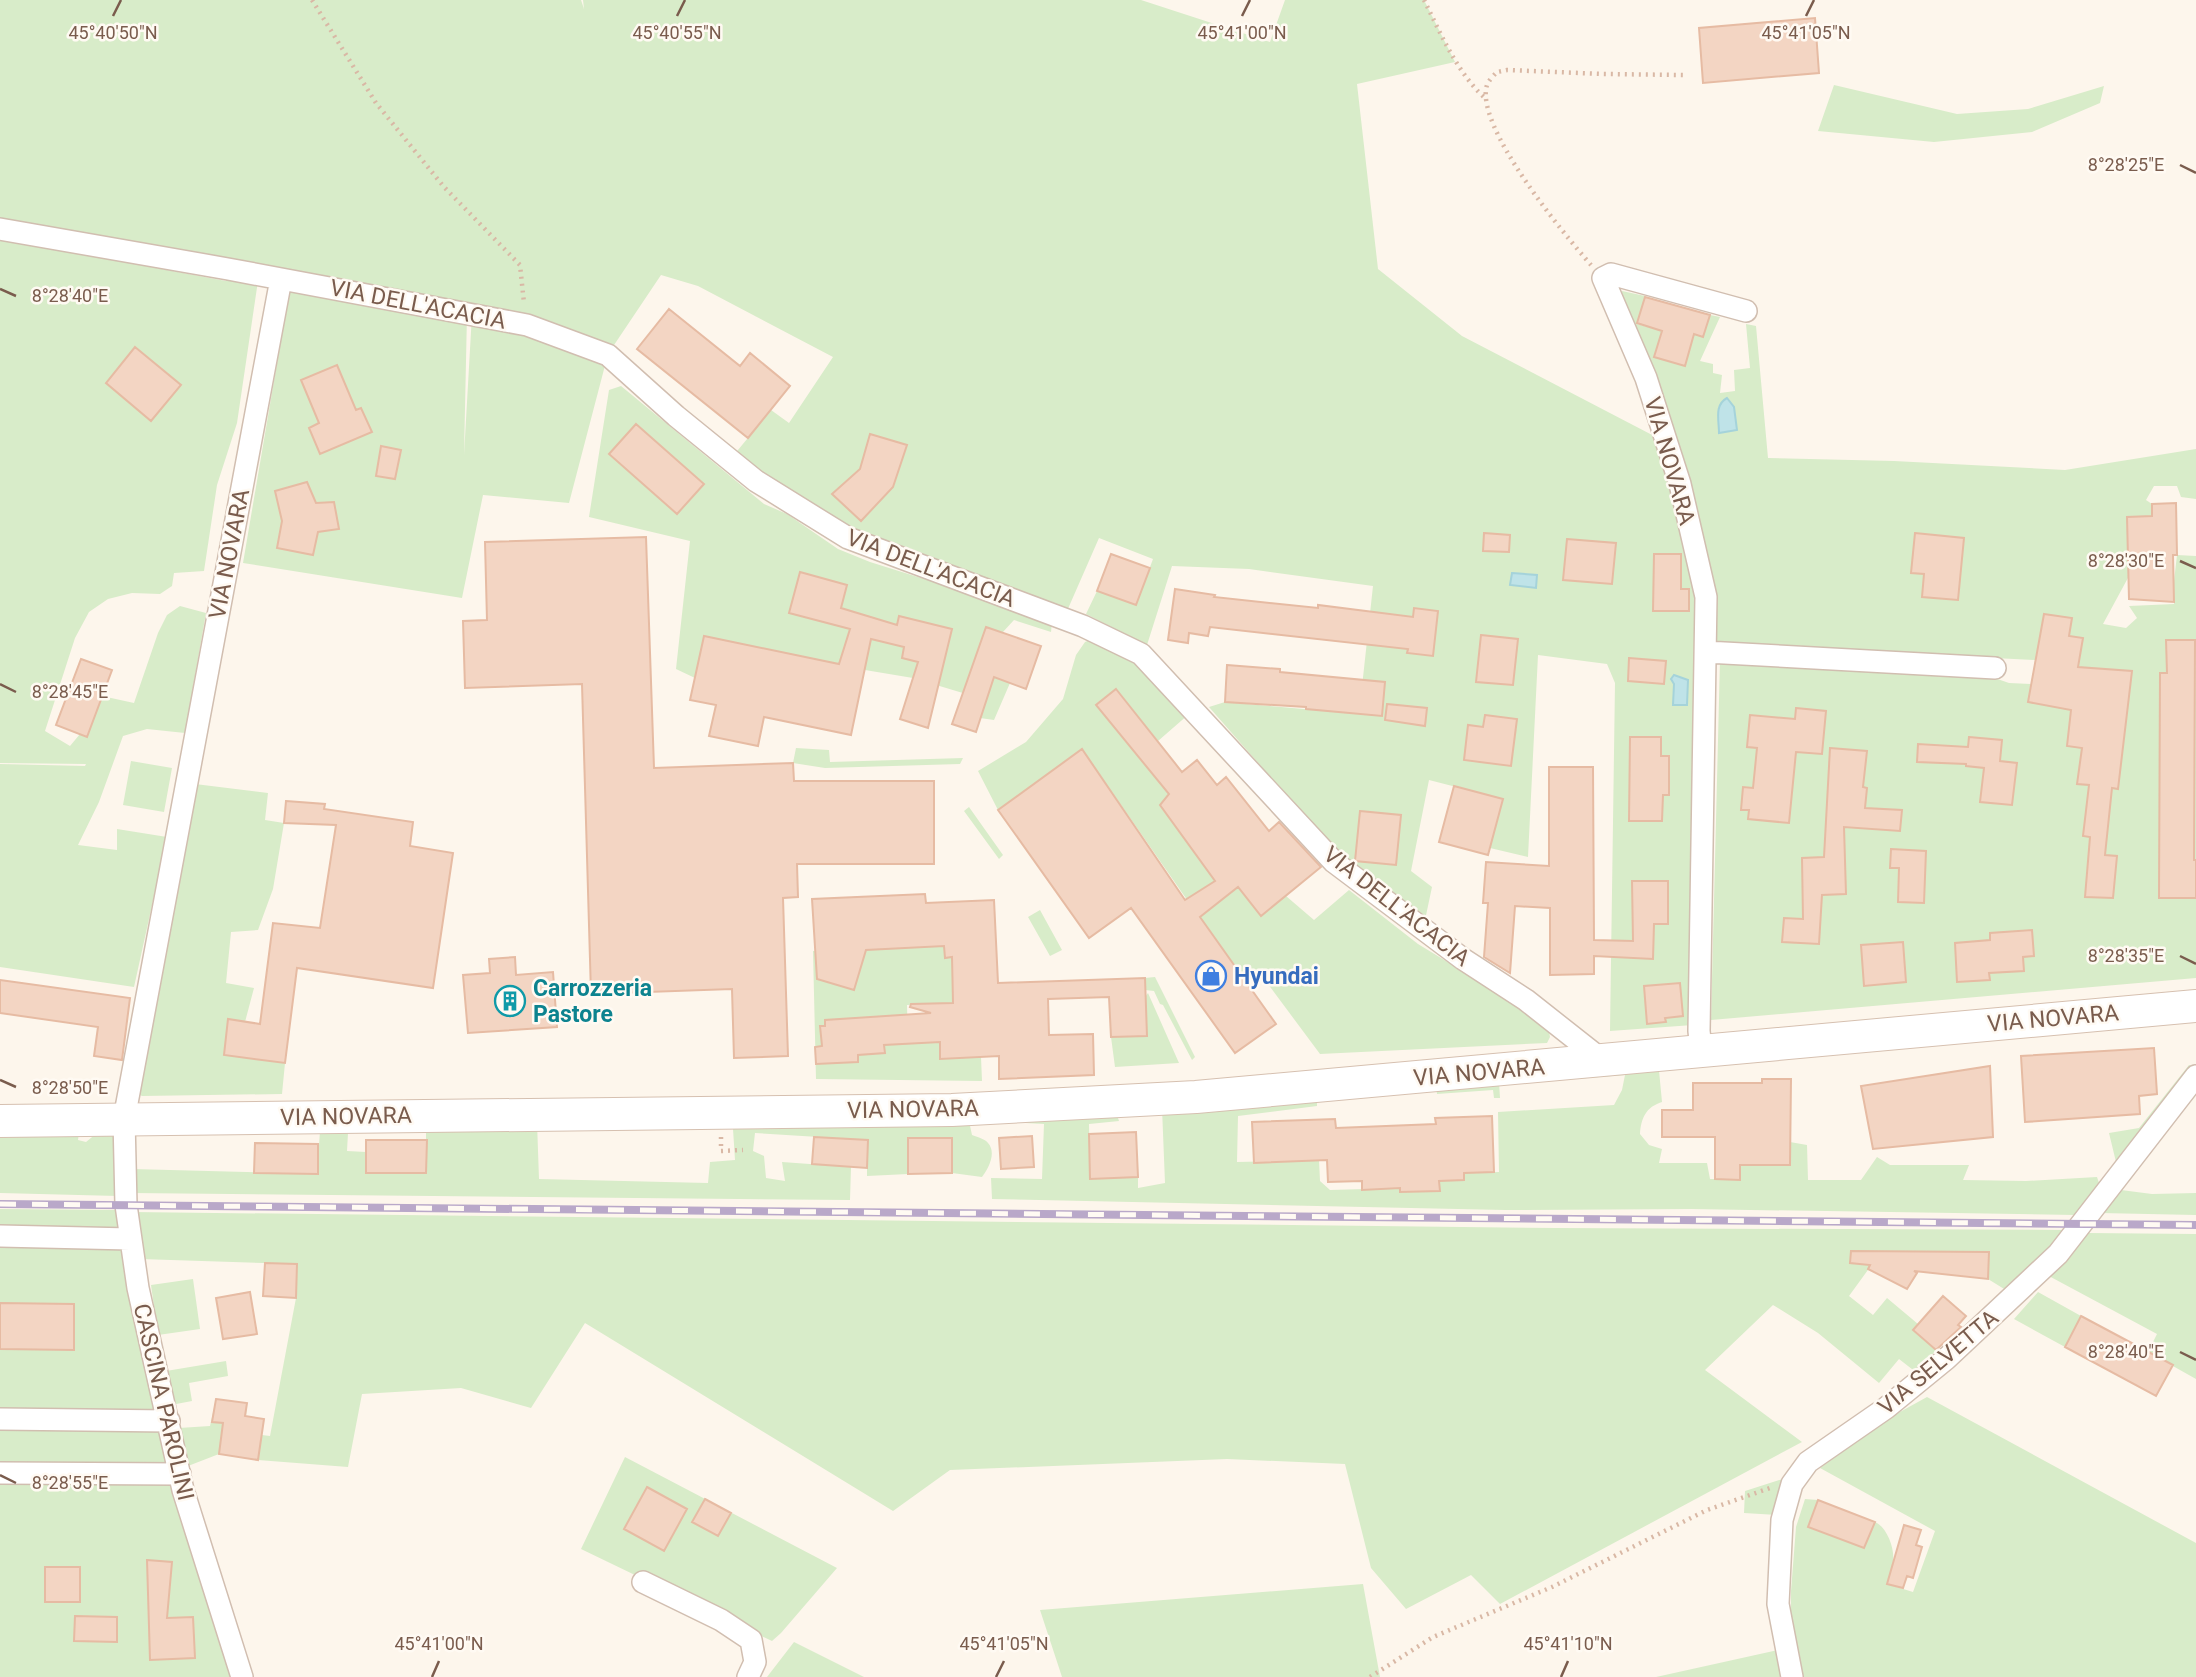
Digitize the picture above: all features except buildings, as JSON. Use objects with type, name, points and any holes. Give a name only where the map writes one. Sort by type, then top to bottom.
[{"type":"main road","name":"VIA NOVARA","points":[[0,1121],[952,1110],[1196,1097],[2196,1006]]},
{"type":"street","name":"VIA DELL'ACACIA","points":[[0,229],[527,325],[608,355],[756,481],[848,538],[1083,626],[1141,654],[1334,862],[1464,959],[1525,1000],[1602,1060]]},
{"type":"street","points":[[1603,278],[1611,274],[1746,311]]},
{"type":"street","name":"VIA NOVARA","points":[[1603,278],[1646,379],[1680,484],[1706,597],[1699,1031],[1701,1049]]},
{"type":"street","name":"VIA NOVARA","points":[[124,1119],[281,279]]},
{"type":"street","points":[[1706,652],[1995,668]]},
{"type":"street","name":"VIA SELVETTA","points":[[1792,1677],[1778,1604],[1782,1520],[1792,1484],[1808,1462],[1886,1408],[1946,1359],[2058,1254],[2196,1076]]},
{"type":"street","name":"CASCINA PAROLINI","points":[[124,1119],[126,1205],[138,1288],[180,1474],[242,1677]]},
{"type":"street","points":[[0,1236],[130,1239]]},
{"type":"street","points":[[0,1419],[169,1422]]},
{"type":"street","points":[[0,1473],[180,1474]]},
{"type":"street","points":[[643,1582],[722,1620],[751,1640],[755,1662],[748,1677]]},
{"type":"path","points":[[312,0],[376,103],[444,187],[520,265],[527,325]]},
{"type":"path","points":[[1423,0],[1472,87],[1486,99]]},
{"type":"path","points":[[1603,278],[1562,232],[1495,131],[1486,99],[1487,84],[1497,72],[1507,70],[1683,75]]},
{"type":"path","points":[[1370,1677],[1433,1637],[1552,1587],[1707,1510],[1797,1478]]},
{"type":"green space","points":[[0,0],[581,0],[584,9],[583,0],[1141,0],[1270,42],[1285,0],[1424,0],[1455,62],[1357,84],[1378,269],[1462,336],[1656,437],[1666,465],[1700,596],[1693,1025],[1610,1031],[1615,683],[1607,664],[1538,655],[1528,857],[1490,848],[1503,799],[1429,780],[1411,871],[1432,887],[1425,920],[1338,854],[1209,707],[1225,702],[1359,714],[1373,586],[1249,569],[1172,566],[1147,645],[1086,614],[1097,591],[1136,605],[1153,559],[1099,538],[1067,611],[853,533],[733,456],[771,410],[789,423],[833,357],[698,286],[661,275],[608,354],[569,503],[483,495],[462,598],[243,563],[291,281],[467,314],[464,455],[472,314],[529,318],[0,218]]},
{"type":"green space","points":[[1834,85],[1957,114],[2028,109],[2104,86],[2100,103],[2032,132],[1934,142],[1818,131]]},
{"type":"green space","points":[[0,239],[226,281],[228,269],[259,274],[237,423],[217,485],[204,571],[174,573],[172,586],[160,594],[132,593],[108,599],[89,612],[75,638],[45,731],[70,746],[80,734],[87,736],[102,696],[134,703],[158,633],[167,615],[180,606],[206,613],[185,733],[147,729],[123,736],[99,802],[78,845],[117,850],[117,829],[167,837],[134,987],[0,967],[0,764],[86,764],[0,763]]},
{"type":"green space","points":[[1622,291],[1645,296],[1637,324],[1662,331],[1655,357],[1684,366],[1694,334],[1703,337],[1710,315],[1720,317],[1700,361],[1713,364],[1713,373],[1722,375],[1720,393],[1735,391],[1734,370],[1750,368],[1746,324],[1756,326],[1768,458],[2065,470],[2196,449],[2196,499],[2181,497],[2177,486],[2154,486],[2146,500],[2152,504],[2152,516],[2127,517],[2129,576],[2103,624],[2126,628],[2137,618],[2129,606],[2174,604],[2177,555],[2196,556],[2196,978],[1711,1020],[1720,660],[1983,674],[2009,683],[2031,684],[2035,660],[1714,644],[1717,600],[1702,546],[1617,301]]},
{"type":"green space","points":[[621,386],[764,504],[787,514],[838,549],[1052,622],[1051,632],[1014,620],[1002,633],[986,627],[971,669],[1010,683],[994,720],[980,718],[986,700],[913,678],[704,636],[695,678],[676,669],[690,541],[589,517],[609,390]]},
{"type":"green space","points":[[1095,638],[1138,657],[1189,714],[1158,741],[1116,689],[1097,705],[1169,794],[1160,805],[1226,896],[1238,887],[1261,915],[1286,896],[1314,920],[1349,890],[1418,944],[1538,1017],[1548,1026],[1550,1037],[1547,1043],[1320,1054],[1259,972],[1245,983],[1082,749],[998,810],[978,771],[1026,742],[1063,699],[1076,655],[1085,642]]},
{"type":"green space","points":[[796,748],[829,750],[830,762],[963,758],[960,764],[825,768],[793,763]]},
{"type":"green space","points":[[131,761],[172,768],[164,812],[123,805]]},
{"type":"green space","points":[[195,784],[268,793],[265,820],[284,823],[273,889],[258,930],[231,932],[226,983],[254,988],[245,1022],[228,1020],[224,1055],[285,1063],[282,1094],[142,1096],[136,1093]]},
{"type":"green space","points":[[969,807],[1003,855],[999,859],[964,811]]},
{"type":"green space","points":[[1040,910],[1062,950],[1050,956],[1028,917]]},
{"type":"green space","points":[[944,946],[945,957],[961,957],[952,985],[953,1003],[907,1005],[908,1043],[940,1042],[941,1059],[981,1057],[982,1081],[816,1079],[813,951]]},
{"type":"green space","points":[[1155,977],[1195,1057],[1192,1060],[1154,991],[1145,990],[1145,978]]},
{"type":"green space","points":[[1148,993],[1179,1063],[1115,1067],[1111,1037],[1146,1036],[1145,997]]},
{"type":"green space","points":[[1658,1060],[1662,1102],[1645,1114],[1640,1134],[1649,1145],[1662,1149],[1659,1163],[1707,1163],[1710,1179],[1739,1179],[1740,1165],[1790,1165],[1790,1142],[1807,1145],[1808,1180],[1861,1180],[1877,1157],[1890,1165],[1969,1165],[1963,1180],[2026,1181],[2097,1177],[2100,1186],[2075,1215],[1691,1209],[1505,1210],[992,1199],[991,1178],[1042,1179],[1044,1124],[983,1121],[1115,1109],[1119,1121],[1089,1124],[1090,1178],[1138,1177],[1138,1188],[1165,1183],[1162,1108],[1317,1098],[1317,1106],[1238,1116],[1237,1162],[1319,1160],[1320,1181],[1330,1190],[1400,1188],[1401,1192],[1439,1191],[1439,1181],[1464,1180],[1464,1173],[1499,1172],[1498,1112],[1614,1105],[1622,1090],[1625,1075],[1525,1083],[1522,1073]]},
{"type":"green space","points":[[2189,1065],[2193,1066],[2159,1112],[2116,1162],[2109,1133],[2139,1128]]},
{"type":"green space","points":[[1499,1082],[1500,1098],[1494,1098],[1493,1090],[1437,1094],[1436,1086]]},
{"type":"green space","points":[[967,1112],[972,1135],[987,1142],[992,1151],[989,1165],[982,1177],[952,1173],[952,1138],[908,1138],[908,1174],[867,1176],[867,1140],[755,1133],[753,1151],[764,1156],[766,1178],[785,1181],[782,1162],[851,1167],[850,1200],[131,1193],[132,1169],[317,1174],[320,1131],[348,1133],[347,1151],[366,1152],[366,1173],[426,1173],[426,1122],[537,1122],[539,1179],[708,1183],[710,1162],[735,1160],[733,1129],[800,1127]]},
{"type":"green space","points":[[80,1125],[78,1140],[86,1142],[97,1133],[115,1135],[118,1196],[0,1193],[0,1126]]},
{"type":"green space","points":[[2121,1190],[2152,1194],[2196,1193],[2196,1215],[2100,1213]]},
{"type":"green space","points":[[0,1209],[120,1210],[158,1415],[0,1412]]},
{"type":"green space","points":[[132,1212],[1557,1228],[2066,1230],[2009,1292],[1988,1279],[1989,1252],[1881,1252],[1849,1296],[1873,1315],[1887,1298],[1918,1324],[1913,1330],[1936,1350],[1917,1373],[1899,1359],[1879,1383],[1818,1333],[1773,1305],[1705,1370],[1802,1442],[1500,1604],[1471,1575],[1406,1609],[1371,1568],[1345,1464],[1227,1459],[950,1470],[893,1511],[585,1323],[531,1408],[461,1388],[362,1394],[348,1467],[219,1454],[188,1466],[179,1428],[210,1426],[216,1399],[247,1403],[246,1416],[264,1419],[262,1435],[270,1436],[296,1298],[297,1264],[140,1259]]},
{"type":"green space","points":[[2088,1233],[2196,1234],[2196,1379],[2148,1352],[2157,1334],[2047,1275],[2071,1256]]},
{"type":"green space","points":[[193,1279],[200,1329],[158,1335],[151,1285]]},
{"type":"green space","points":[[2038,1292],[2081,1316],[2065,1347],[2014,1319]]},
{"type":"green space","points":[[226,1361],[228,1376],[189,1383],[192,1401],[171,1405],[166,1371]]},
{"type":"green space","points":[[1927,1397],[2196,1543],[2196,1677],[1801,1677],[1791,1632],[1791,1591],[1796,1527],[1805,1499],[1818,1500],[1808,1527],[1864,1548],[1875,1522],[1879,1525],[1886,1533],[1893,1551],[1893,1564],[1887,1584],[1913,1592],[1935,1531],[1820,1468],[1889,1418]]},
{"type":"green space","points":[[0,1426],[161,1428],[169,1468],[0,1465]]},
{"type":"green space","points":[[625,1457],[837,1568],[772,1641],[581,1549]]},
{"type":"green space","points":[[1789,1477],[1777,1515],[1744,1513],[1745,1491]]},
{"type":"green space","points":[[174,1480],[235,1677],[0,1677],[0,1481]]},
{"type":"green space","points":[[1363,1584],[1380,1677],[1062,1677],[1040,1610]]},
{"type":"green space","points":[[794,1642],[864,1677],[767,1677]]},
{"type":"green space","points":[[1778,1650],[1783,1677],[1656,1677]]},
{"type":"water","points":[[1727,398],[1734,407],[1737,430],[1719,433],[1719,409]]},
{"type":"water","points":[[1512,573],[1537,575],[1536,588],[1510,585]]},
{"type":"water","points":[[1674,675],[1688,680],[1687,705],[1673,705],[1674,684],[1671,679]]},
{"type":"railway","points":[[0,1204],[2196,1225]]},
{"type":"place","name":"Hyundai","points":[[1211,976]]},
{"type":"place","name":"Carrozzeria Pastore","points":[[510,1001]]}]
